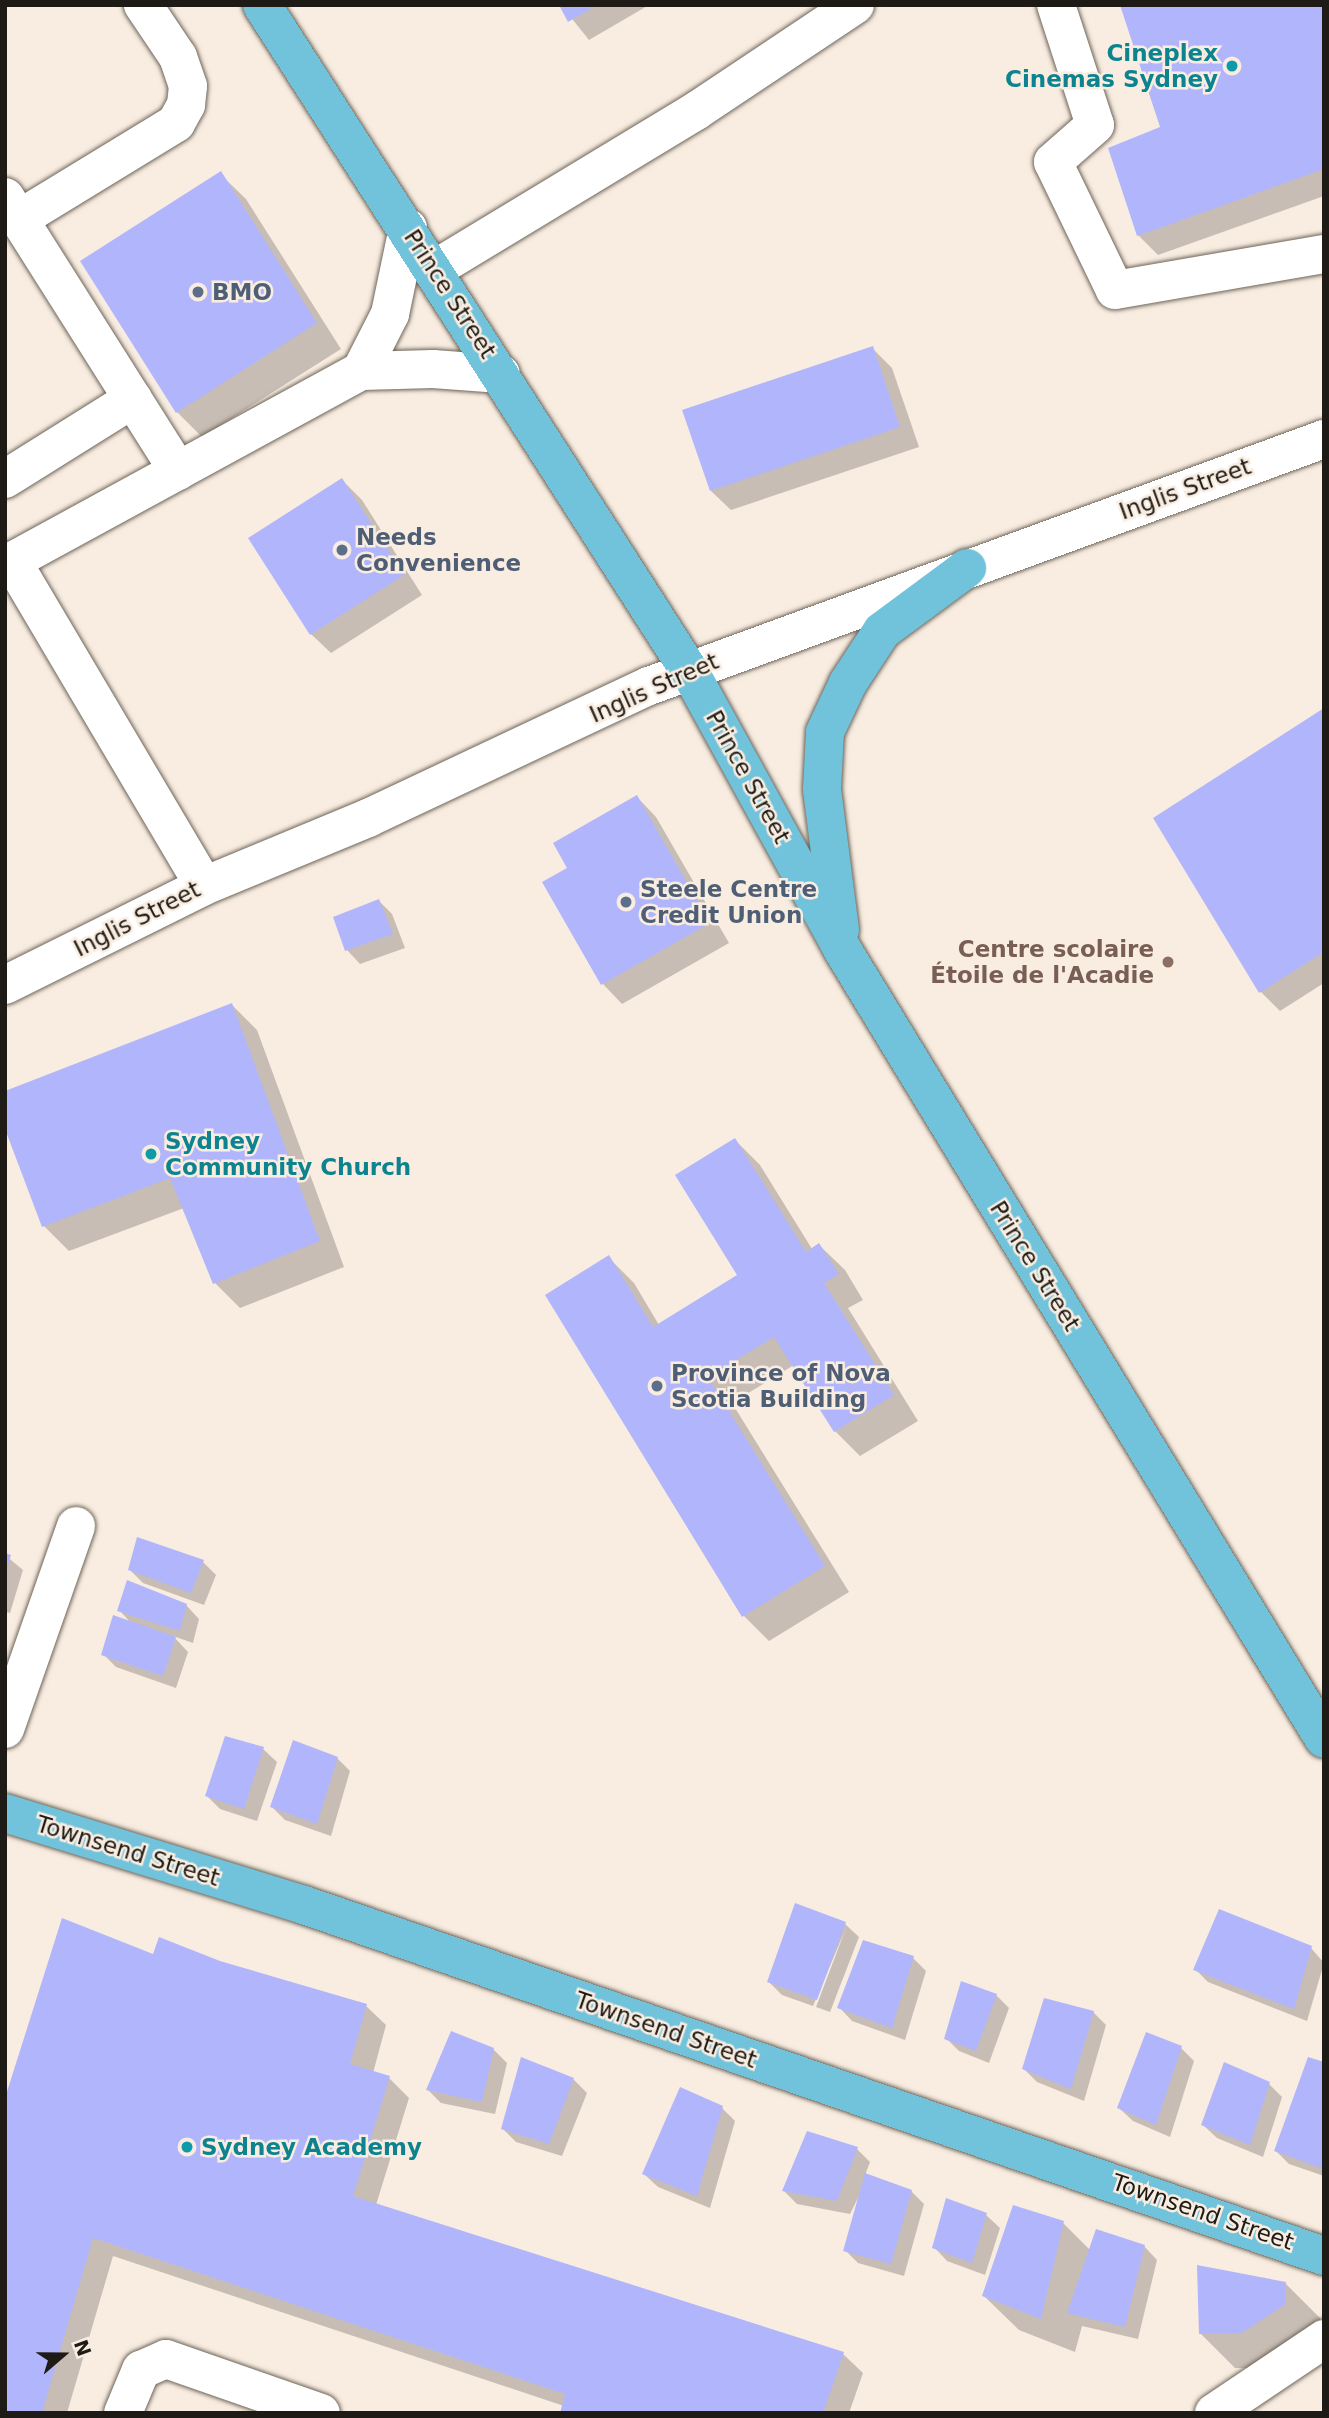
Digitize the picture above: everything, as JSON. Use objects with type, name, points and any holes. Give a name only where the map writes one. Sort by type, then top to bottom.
[{"type":"main road","name":"Prince Street","points":[[262,5],[435,269],[690,672],[842,949],[1324,1739]]},
{"type":"main road","points":[[842,949],[822,789],[825,732],[848,683],[882,631],[967,568]]},
{"type":"main road","name":"Townsend Street","points":[[5,1813],[304,1905],[1324,2256]]},
{"type":"street","points":[[143,5],[178,57],[188,86],[186,105],[176,123],[12,208],[178,471]]},
{"type":"street","points":[[435,269],[696,111],[855,5]]},
{"type":"street","points":[[1056,5],[1095,125],[1053,162],[1115,290],[1324,254]]},
{"type":"street","points":[[361,371],[390,314],[408,228]]},
{"type":"street","points":[[204,886],[9,563],[361,371],[501,373]]},
{"type":"street","points":[[5,479],[133,399]]},
{"type":"street","name":"Inglis Street","points":[[5,985],[204,886],[368,818],[690,672],[1324,439]]},
{"type":"street","points":[[5,1729],[76,1526]]},
{"type":"street","points":[[1214,2413],[1324,2339]]},
{"type":"street","points":[[123,2413],[141,2370],[166,2359],[321,2413]]},
{"type":"building","points":[[559,5],[597,5],[568,22]]},
{"type":"building","name":"Cineplex Cinemas Sydney","points":[[1120,5],[1324,5],[1324,169],[1137,236],[1108,148],[1160,127]]},
{"type":"building","name":"BMO","points":[[221,171],[317,323],[176,413],[80,261]]},
{"type":"building","points":[[873,346],[900,427],[710,491],[682,410]]},
{"type":"building","points":[[342,478],[404,575],[310,635],[248,538]]},
{"type":"building","name":"Centre scolaire Étoile de l'Acadie","points":[[1324,708],[1324,952],[1259,993],[1153,818]]},
{"type":"building","name":"Steele Centre Credit Union","points":[[637,795],[710,923],[601,985],[542,882],[567,868],[553,843]]},
{"type":"building","points":[[379,899],[393,934],[345,951],[333,917]]},
{"type":"building","name":"Sydney Community Church","points":[[232,1003],[320,1241],[213,1284],[170,1178],[42,1227],[5,1129],[5,1091]]},
{"type":"building","name":"Province of Nova Scotia Building","points":[[735,1138],[806,1252],[819,1243],[839,1274],[824,1283],[894,1395],[834,1432],[774,1337],[708,1377],[825,1566],[742,1617],[545,1295],[609,1255],[653,1327],[737,1275],[675,1175]]},
{"type":"building","points":[[137,1537],[204,1560],[191,1593],[128,1570]]},
{"type":"building","points":[[5,1553],[11,1555],[6,1571],[5,1571]]},
{"type":"building","points":[[127,1580],[187,1604],[180,1631],[117,1611]]},
{"type":"building","points":[[113,1615],[176,1637],[163,1676],[101,1655]]},
{"type":"building","points":[[225,1736],[264,1747],[244,1809],[205,1796]]},
{"type":"building","points":[[293,1740],[338,1757],[317,1824],[270,1807]]},
{"type":"building","points":[[795,1903],[846,1922],[817,2000],[767,1982]]},
{"type":"building","points":[[1219,1909],[1312,1946],[1294,2009],[1193,1970]]},
{"type":"building","name":"Sydney Academy","points":[[62,1918],[153,1954],[159,1937],[220,1961],[367,2004],[350,2064],[390,2076],[353,2196],[844,2352],[823,2413],[560,2413],[565,2394],[93,2238],[42,2413],[5,2413],[5,2098]]},
{"type":"building","points":[[863,1940],[914,1956],[892,2028],[837,2008]]},
{"type":"building","points":[[961,1981],[997,1994],[976,2051],[944,2039]]},
{"type":"building","points":[[1044,1998],[1094,2011],[1071,2089],[1022,2069]]},
{"type":"building","points":[[451,2031],[494,2048],[482,2102],[426,2090]]},
{"type":"building","points":[[1146,2032],[1182,2046],[1156,2125],[1117,2108]]},
{"type":"building","points":[[521,2057],[574,2078],[549,2144],[501,2129]]},
{"type":"building","points":[[1308,2057],[1324,2062],[1324,2169],[1274,2151]]},
{"type":"building","points":[[1224,2062],[1270,2082],[1250,2145],[1201,2125]]},
{"type":"building","points":[[680,2087],[723,2106],[697,2196],[642,2174]]},
{"type":"building","points":[[807,2131],[858,2147],[837,2201],[782,2191]]},
{"type":"building","points":[[865,2173],[912,2190],[891,2264],[843,2251]]},
{"type":"building","points":[[946,2198],[987,2213],[972,2263],[932,2248]]},
{"type":"building","points":[[1013,2205],[1064,2221],[1041,2319],[982,2296]]},
{"type":"building","points":[[1096,2229],[1145,2245],[1125,2327],[1067,2313]]},
{"type":"building","points":[[1197,2265],[1286,2282],[1286,2304],[1240,2334],[1199,2334]]},
{"type":"place","name":"Cineplex Cinemas Sydney","points":[[1232,66]]},
{"type":"place","name":"BMO","points":[[198,292]]},
{"type":"place","name":"Needs Convenience","points":[[342,550]]},
{"type":"place","name":"Steele Centre Credit Union","points":[[626,902]]},
{"type":"place","name":"Centre scolaire Étoile de l'Acadie","points":[[1168,962]]},
{"type":"place","name":"Sydney Community Church","points":[[151,1154]]},
{"type":"place","name":"Province of Nova Scotia Building","points":[[657,1386]]},
{"type":"place","name":"Sydney Academy","points":[[187,2147]]}]
